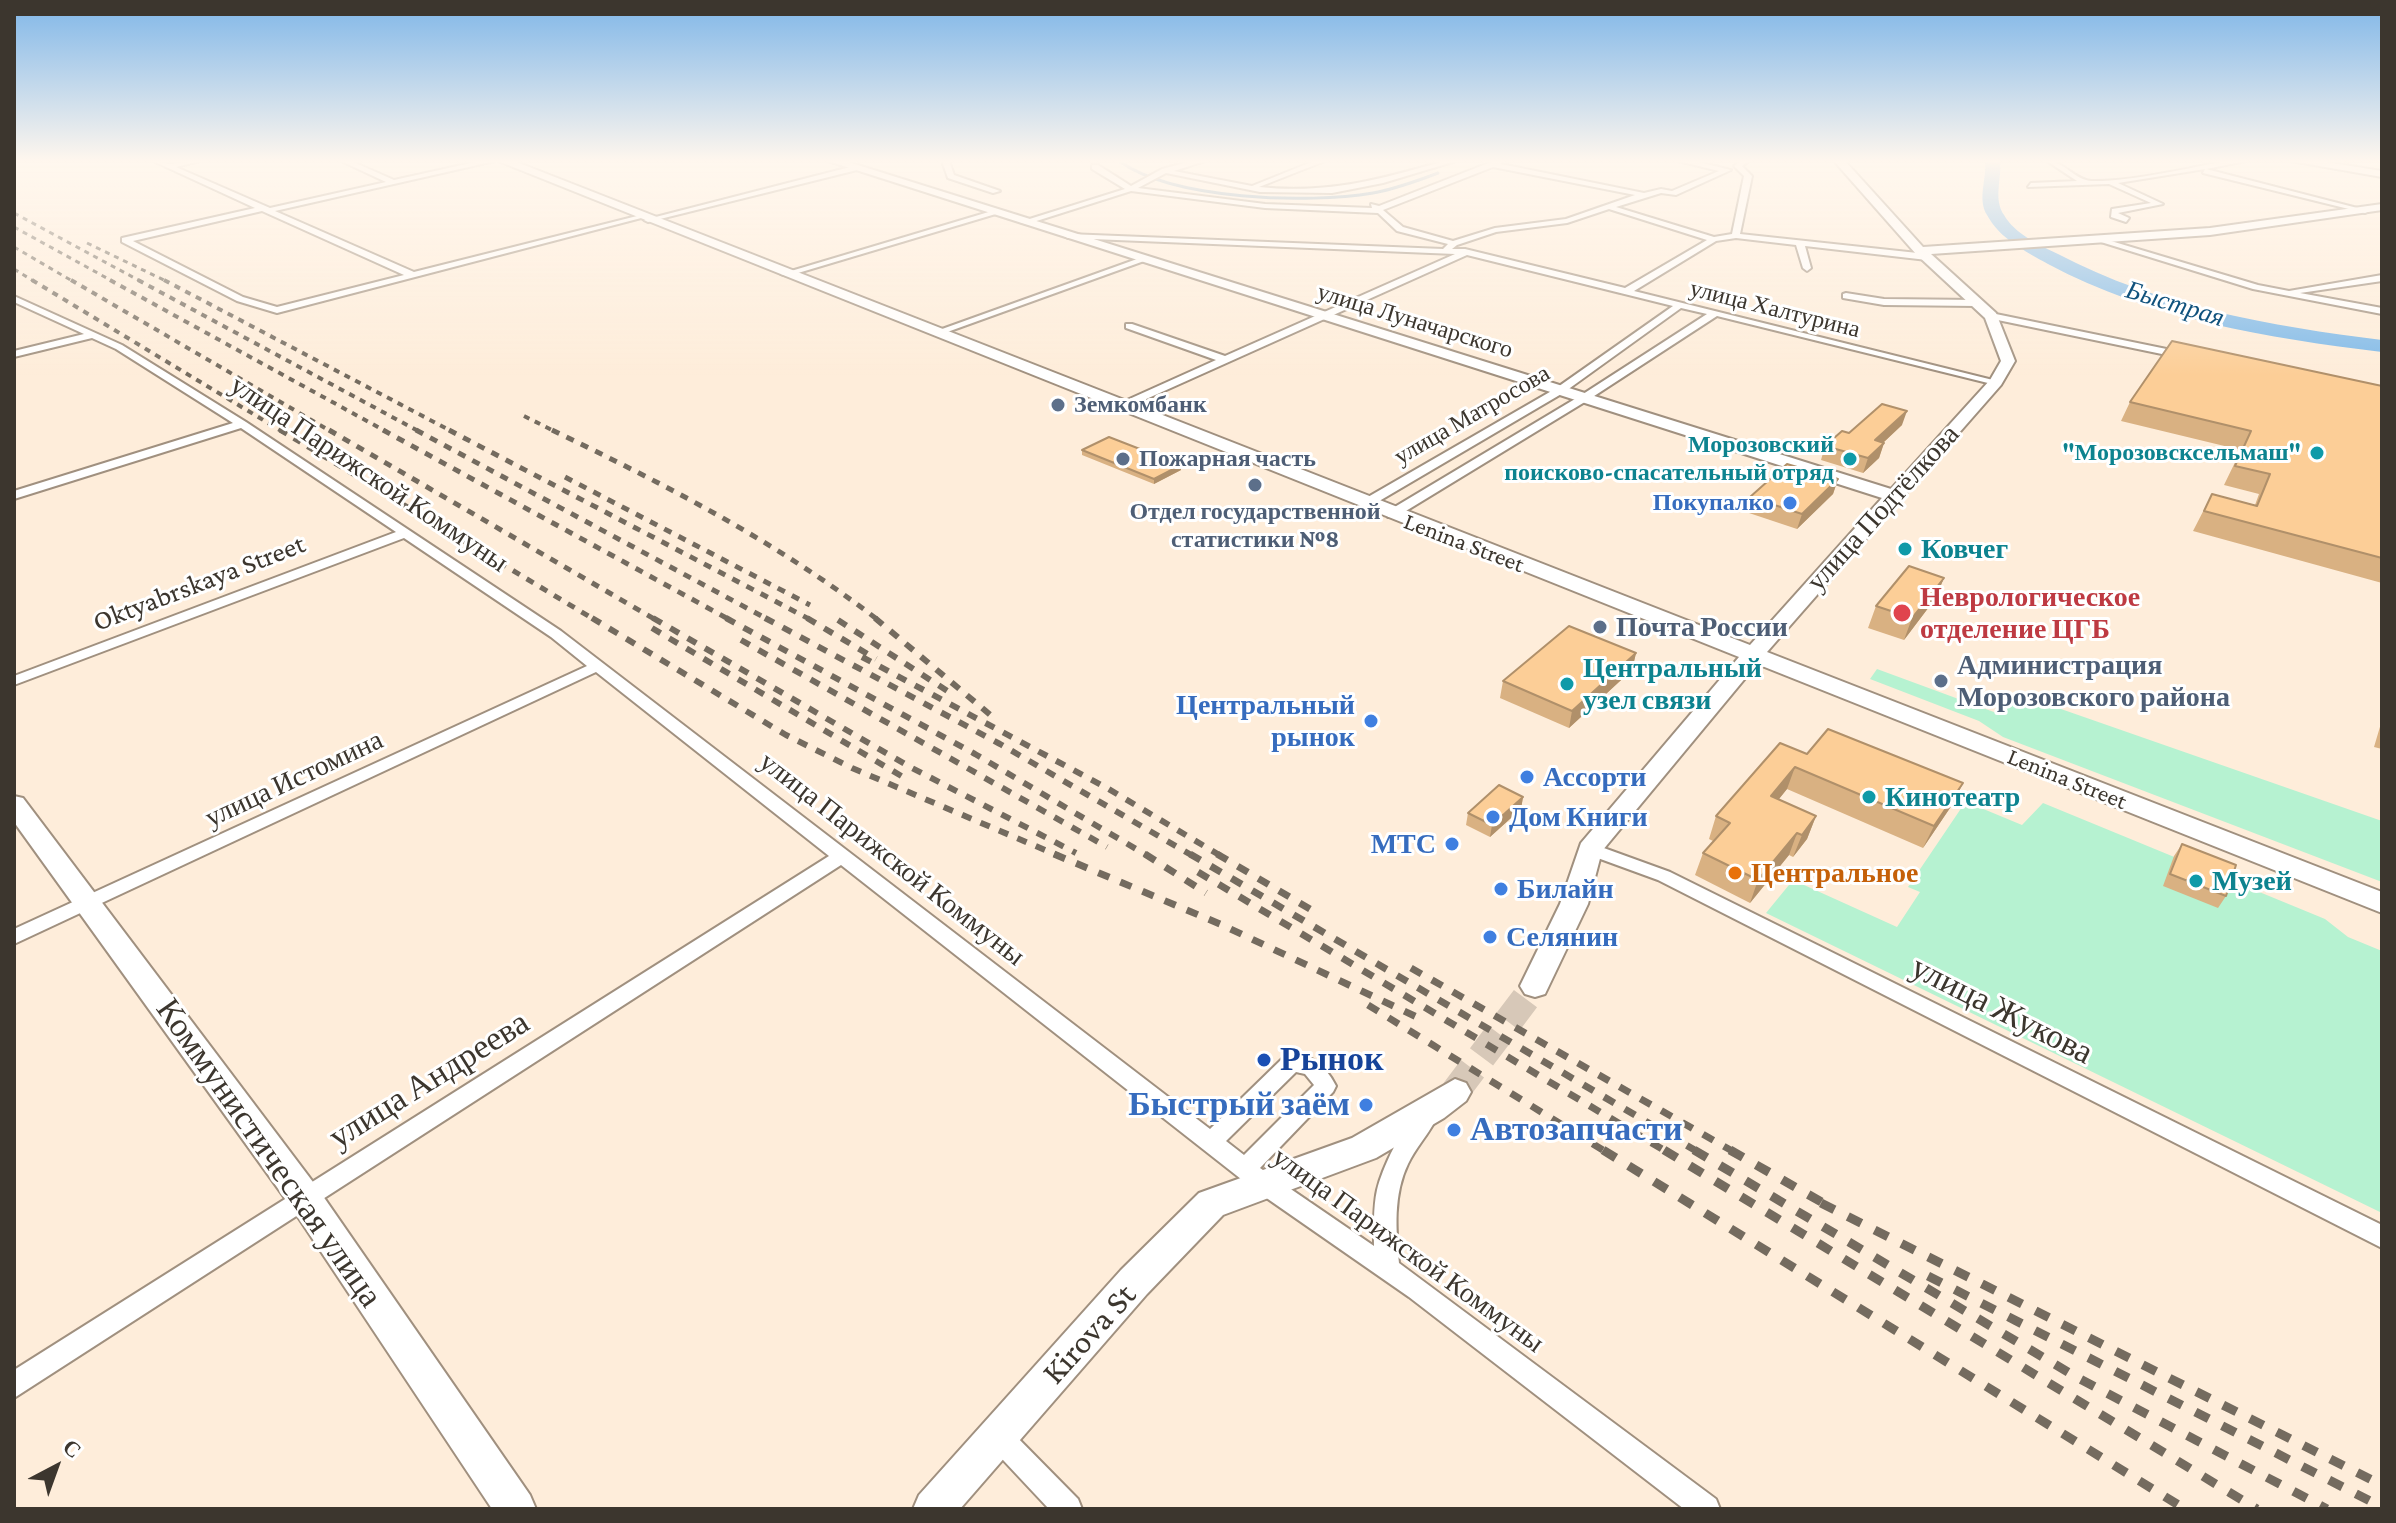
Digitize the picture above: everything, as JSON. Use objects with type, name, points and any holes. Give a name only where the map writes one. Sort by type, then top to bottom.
[{"type":"main road","name":"Lenina Street","points":[[680,232],[2382,903]]},
{"type":"main road","name":"улица Луначарского","points":[[1056,232],[1893,496]]},
{"type":"main road","points":[[1903,232],[1991,316],[2008,361],[1996,382]]},
{"type":"main road","points":[[1923,254],[2010,244],[2050,244],[2190,232]]},
{"type":"main road","name":"улица Подтёлкова","points":[[1535,986],[1574,904],[1590,849],[1753,655],[1996,382]]},
{"type":"main road","name":"Коммунистическая улица","points":[[14,804],[304,1197],[516,1509]]},
{"type":"main road","points":[[1254,1176],[1364,1148],[1444,1100]]},
{"type":"main road","name":"Kirova St","points":[[933,1509],[1134,1282],[1211,1204],[1254,1176]]},
{"type":"street","points":[[162,232],[125,240],[240,299],[277,310],[587,232]]},
{"type":"street","points":[[318,232],[412,275]]},
{"type":"street","points":[[785,274],[929,232]]},
{"type":"street","points":[[1409,232],[1450,247],[1490,232]]},
{"type":"street","points":[[1691,232],[1714,239]]},
{"type":"street","points":[[1736,236],[1737,232]]},
{"type":"street","name":"улица Халтурина","points":[[1068,236],[1450,247],[1678,306],[1996,382]]},
{"type":"street","points":[[1627,291],[1714,239],[1736,236],[1923,254]]},
{"type":"street","points":[[2104,240],[2256,287],[2382,311]]},
{"type":"street","points":[[1800,244],[1807,268]]},
{"type":"street","points":[[1120,407],[1465,252]]},
{"type":"street","points":[[936,333],[1140,261]]},
{"type":"street","points":[[2287,292],[2382,278]]},
{"type":"street","points":[[1846,296],[1884,302],[1977,303]]},
{"type":"street","name":"улица Парижской Коммуны","points":[[14,299],[119,347],[242,424],[556,634],[1254,1176],[1388,1269],[1706,1509]]},
{"type":"street","name":"улица Матросова","points":[[1365,504],[1559,391],[1678,306]]},
{"type":"street","name":"улица Матросова","points":[[1392,514],[1584,398],[1714,314]]},
{"type":"street","points":[[1991,316],[2201,359]]},
{"type":"street","points":[[1129,326],[1225,360]]},
{"type":"street","points":[[14,354],[93,335]]},
{"type":"street","points":[[14,495],[242,424]]},
{"type":"street","name":"Oktyabrskaya Street","points":[[14,681],[403,534]]},
{"type":"street","name":"улица Истомина","points":[[14,937],[596,667]]},
{"type":"street","name":"улица Жукова","points":[[1590,849],[1664,876],[2382,1237]]},
{"type":"street","name":"улица Андреева","points":[[14,1385],[840,857]]},
{"type":"street","points":[[1211,1142],[1291,1063],[1305,1063],[1318,1071],[1326,1086],[1254,1176]]},
{"type":"street","points":[[1388,1269],[1383,1213],[1387,1191],[1401,1152],[1444,1100]]},
{"type":"street","points":[[998,1436],[1068,1509]]},
{"type":"green space","points":[[1877,669],[2002,715],[2018,694],[2382,821],[2382,882],[2003,737],[1979,721],[1870,679]]},
{"type":"green space","points":[[2043,803],[2325,919],[2348,937],[2382,951],[2382,1213],[1766,913],[1793,880],[1897,927],[1920,892],[1908,887],[1962,807],[1981,808],[2022,825]]},
{"type":"building","points":[[2172,341],[2382,386],[2382,558],[2204,511],[2212,494],[2257,506],[2270,474],[2235,466],[2251,431],[2130,402]]},
{"type":"building","points":[[1882,404],[1907,411],[1875,440],[1884,443],[1868,458],[1825,446],[1842,431],[1849,433]]},
{"type":"building","name":"Пожарная часть","points":[[1109,437],[1181,465],[1154,479],[1082,450]]},
{"type":"building","points":[[1787,464],[1838,479],[1802,514],[1750,497]]},
{"type":"building","points":[[1909,566],[1944,578],[1912,618],[1876,606]]},
{"type":"building","name":"Центральный узел связи","points":[[1569,626],[1636,653],[1572,711],[1503,681]]},
{"type":"building","points":[[1828,729],[1963,783],[1934,826],[1795,767],[1771,796],[1816,816],[1802,835],[1797,833],[1758,880],[1703,853],[1730,823],[1716,816],[1780,743],[1807,754]]},
{"type":"building","points":[[1499,785],[1523,797],[1492,825],[1468,813]]},
{"type":"building","points":[[2182,844],[2236,865],[2226,896],[2170,874]]},
{"type":"waterway","name":"Быстрая","points":[[2010,232],[2076,271],[2160,303],[2248,326],[2382,346]]},
{"type":"tunnel","points":[[1455,1092],[1535,986]]},
{"type":"railway","points":[[23,232],[114,282]]},
{"type":"railway","points":[[49,232],[142,282]]},
{"type":"railway","points":[[87,243],[166,281]]},
{"type":"railway","points":[[14,247],[74,282]]},
{"type":"railway","points":[[14,269],[35,282]]},
{"type":"railway","points":[[32,280],[283,432]]},
{"type":"railway","points":[[71,280],[332,432]]},
{"type":"railway","points":[[110,280],[387,432]]},
{"type":"railway","points":[[138,280],[420,432]]},
{"type":"railway","points":[[166,281],[453,432]]},
{"type":"railway","points":[[524,416],[552,430]]},
{"type":"railway","points":[[280,430],[595,620]]},
{"type":"railway","points":[[329,430],[656,620]]},
{"type":"railway","points":[[383,430],[730,620]]},
{"type":"railway","points":[[416,430],[769,620]]},
{"type":"railway","points":[[449,430],[811,620]]},
{"type":"railway","points":[[552,430],[720,516],[800,565],[878,620]]},
{"type":"railway","points":[[552,430],[556,432]]},
{"type":"railway","points":[[565,477],[810,605]]},
{"type":"railway","points":[[592,618],[786,735],[852,768],[1059,856]]},
{"type":"railway","points":[[653,618],[912,768],[1076,853]]},
{"type":"railway","points":[[726,618],[975,754],[1148,856]]},
{"type":"railway","points":[[765,618],[1000,744],[1193,856]]},
{"type":"railway","points":[[807,618],[876,659]]},
{"type":"railway","points":[[875,618],[994,718]]},
{"type":"railway","points":[[838,620],[952,694]]},
{"type":"railway","points":[[652,628],[903,777]]},
{"type":"railway","points":[[741,640],[1107,847]]},
{"type":"railway","points":[[862,657],[1107,788],[1221,856]]},
{"type":"railway","points":[[1054,854],[1220,924],[1421,1019]]},
{"type":"railway","points":[[1145,854],[1206,893]]},
{"type":"railway","points":[[1190,854],[1698,1152]]},
{"type":"railway","points":[[1217,854],[1315,912]]},
{"type":"railway","points":[[1198,872],[1667,1152]]},
{"type":"railway","points":[[1411,968],[1734,1152]]},
{"type":"railway","points":[[1368,1005],[1606,1152]]},
{"type":"railway","points":[[1603,1150],[2185,1509]]},
{"type":"railway","points":[[1664,1150],[2257,1509]]},
{"type":"railway","points":[[1694,1150],[2078,1378],[2327,1509]]},
{"type":"railway","points":[[1730,1150],[1832,1208]]},
{"type":"railway","points":[[1821,1203],[2382,1485]]},
{"type":"railway","points":[[1928,1276],[2382,1507]]},
{"type":"place","name":"Земкомбанк","points":[[1058,405]]},
{"type":"place","name":"\"Морозовсксельмаш\"","points":[[2317,453]]},
{"type":"place","name":"Пожарная часть","points":[[1123,459]]},
{"type":"place","name":"Морозовский поисково-спасательный отряд","points":[[1850,459]]},
{"type":"place","name":"Отдел государственной статистики №8","points":[[1255,485]]},
{"type":"place","name":"Покупалко","points":[[1790,503]]},
{"type":"place","name":"Ковчег","points":[[1905,549]]},
{"type":"place","name":"Неврологическое отделение ЦГБ","points":[[1902,613]]},
{"type":"place","name":"Почта России","points":[[1600,627]]},
{"type":"place","name":"Администрация Морозовского района","points":[[1941,681]]},
{"type":"place","name":"Центральный узел связи","points":[[1567,684]]},
{"type":"place","name":"Центральный рынок","points":[[1371,721]]},
{"type":"place","name":"Ассорти","points":[[1527,777]]},
{"type":"place","name":"Кинотеатр","points":[[1869,797]]},
{"type":"place","name":"Дом Книги","points":[[1493,817]]},
{"type":"place","name":"МТС","points":[[1452,844]]},
{"type":"place","name":"Центральное","points":[[1735,873]]},
{"type":"place","name":"Музей","points":[[2196,881]]},
{"type":"place","name":"Билайн","points":[[1501,889]]},
{"type":"place","name":"Селянин","points":[[1490,937]]},
{"type":"place","name":"Рынок","points":[[1264,1060]]},
{"type":"place","name":"Быстрый заём","points":[[1366,1105]]},
{"type":"place","name":"Автозапчасти","points":[[1454,1130]]}]
